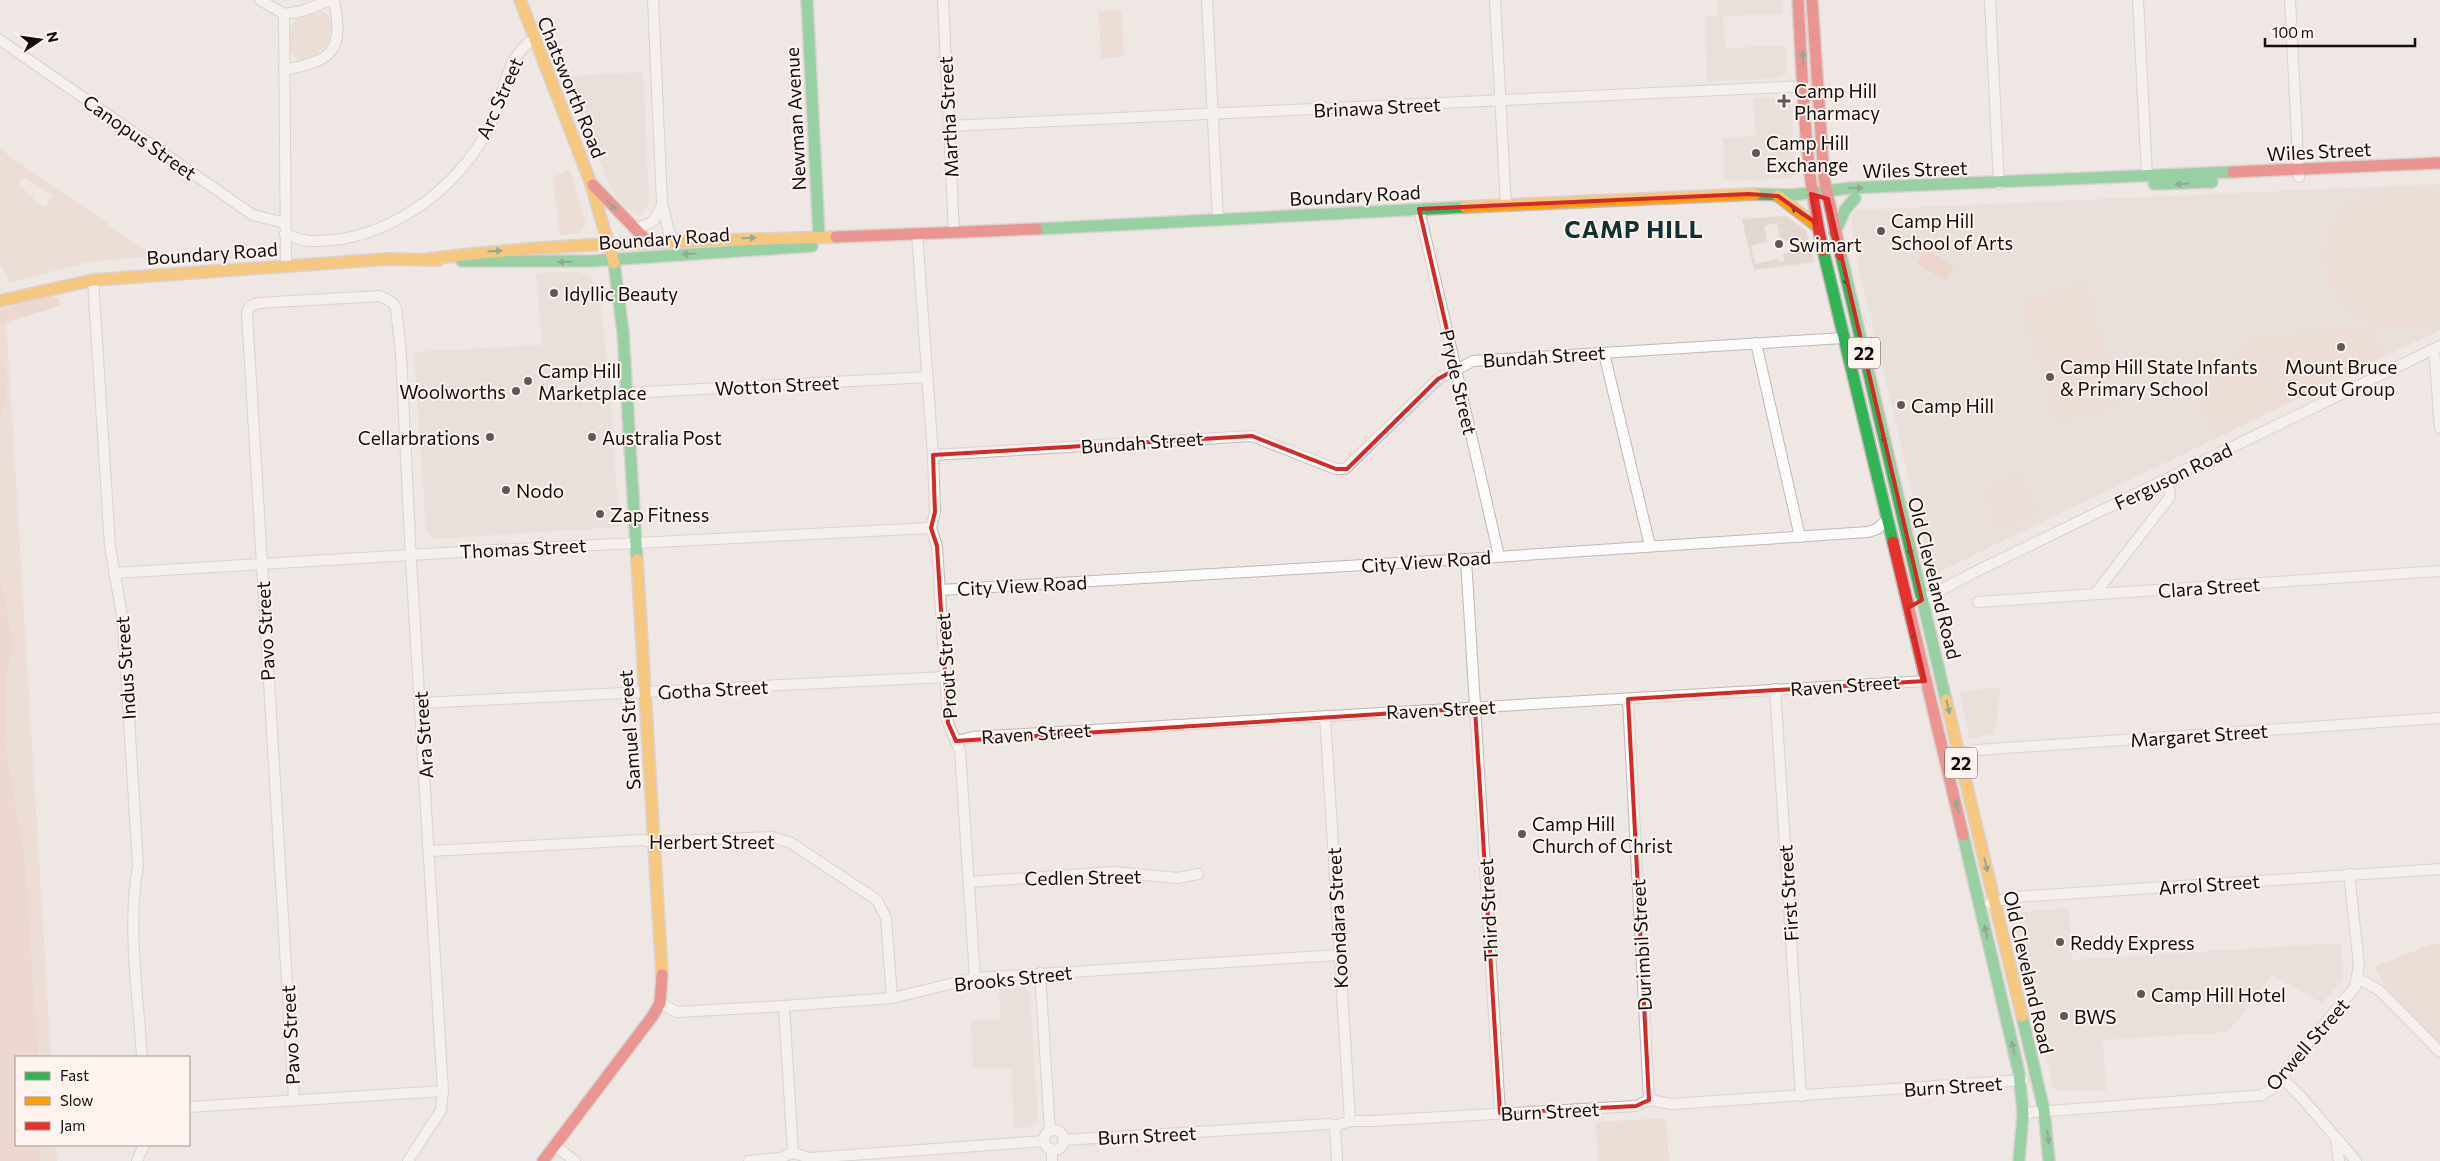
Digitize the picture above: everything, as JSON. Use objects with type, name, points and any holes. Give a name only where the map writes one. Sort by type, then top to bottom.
[{"type":"main road","name":"Newman Avenue","points":[[807,0],[820,236]]},
{"type":"main road","name":"Old Cleveland Road","points":[[1798,0],[1811,194],[1817,226],[2020,1080],[2023,1113],[2019,1161]]},
{"type":"main road","name":"Old Cleveland Road","points":[[1812,0],[1827,194],[2044,1110],[2049,1161]]},
{"type":"main road","name":"Chatsworth Road","points":[[520,2],[590,181],[613,259]]},
{"type":"main road","name":"Wiles Street","points":[[1827,194],[1855,198],[2298,174],[2440,163]]},
{"type":"main road","name":"Wiles Street","points":[[1811,194],[2147,176],[2440,170]]},
{"type":"main road","name":"Chatsworth Road","points":[[590,181],[648,242]]},
{"type":"main road","name":"Boundary Road","points":[[0,301],[93,280],[286,265],[429,259],[476,253],[608,244],[954,233],[1728,194],[1778,196],[1811,194]]},
{"type":"main road","points":[[1778,196],[1817,226]]},
{"type":"main road","points":[[1835,232],[1844,212],[1855,198]]},
{"type":"main road","name":"Boundary Road","points":[[429,259],[473,262],[613,259],[823,245],[900,235]]},
{"type":"main road","name":"Samuel Street","points":[[613,259],[621,313],[645,692],[662,983],[660,1003]]},
{"type":"main road","points":[[543,1161],[660,1003]]},
{"type":"street","points":[[260,0],[284,14],[302,11],[333,0],[338,19],[337,37],[332,51],[314,64],[284,70]]},
{"type":"street","points":[[653,0],[662,203],[669,232],[676,241]]},
{"type":"street","name":"Martha Street","points":[[943,0],[954,233]]},
{"type":"street","points":[[1207,0],[1218,220]]},
{"type":"street","points":[[1495,0],[1506,206]]},
{"type":"street","points":[[1990,0],[1999,184]]},
{"type":"street","points":[[2138,0],[2147,176]]},
{"type":"street","points":[[2290,0],[2298,174]]},
{"type":"street","points":[[284,14],[286,265]]},
{"type":"street","name":"Arc Street","points":[[285,234],[309,241],[352,237],[381,226],[436,195],[458,173],[484,138],[516,56],[523,46],[534,39]]},
{"type":"street","name":"Canopus Street","points":[[0,40],[252,215],[285,223]]},
{"type":"street","name":"Brinawa Street","points":[[948,126],[1805,86]]},
{"type":"street","points":[[634,228],[650,226],[656,220],[662,203]]},
{"type":"street","name":"Pryde Street","points":[[1419,209],[1499,556]]},
{"type":"street","name":"Prout Street","points":[[917,234],[933,455],[935,512],[931,528],[937,546],[948,723],[956,741],[962,765],[975,978]]},
{"type":"street","name":"Indus Street","points":[[93,280],[108,516],[114,573],[123,622],[137,856],[134,887],[134,935],[142,1056]]},
{"type":"street","name":"Pavo Street","points":[[294,1100],[246,320],[250,306],[258,302],[380,296],[392,302]]},
{"type":"street","name":"Ara Street","points":[[392,302],[398,315],[401,354],[443,1091],[441,1110],[408,1161]]},
{"type":"street","name":"Bundah Street","points":[[933,455],[1252,436],[1336,469],[1345,469],[1438,378],[1473,361],[1843,338]]},
{"type":"street","points":[[1756,343],[1800,537]]},
{"type":"street","points":[[2437,348],[2440,428]]},
{"type":"street","name":"Ferguson Road","points":[[1908,608],[2166,479],[2437,348]]},
{"type":"street","points":[[1604,353],[1650,546]]},
{"type":"street","name":"Wotton Street","points":[[626,393],[928,377]]},
{"type":"street","points":[[2095,594],[2169,498],[2170,493],[2166,479]]},
{"type":"street","name":"City View Road","points":[[940,590],[1466,559],[1868,532],[1877,529],[1887,520],[1899,502]]},
{"type":"street","name":"Thomas Street","points":[[114,573],[411,554],[931,528]]},
{"type":"street","points":[[1466,559],[1475,708]]},
{"type":"street","name":"Clara Street","points":[[1978,602],[2440,571]]},
{"type":"street","name":"Gotha Street","points":[[421,703],[945,677]]},
{"type":"street","name":"Raven Street","points":[[956,741],[973,737],[1925,681]]},
{"type":"street","name":"First Street","points":[[1775,689],[1801,1096]]},
{"type":"street","name":"Durimbil Street","points":[[1628,699],[1649,1100]]},
{"type":"street","name":"Third Street","points":[[1475,708],[1500,1113]]},
{"type":"street","name":"Koondara Street","points":[[1325,716],[1350,1120]]},
{"type":"street","name":"Margaret Street","points":[[1959,754],[1977,750],[2440,718]]},
{"type":"street","name":"Herbert Street","points":[[430,851],[644,840],[654,842],[772,837],[798,848],[876,900],[886,918],[892,998]]},
{"type":"street","name":"Arrol Street","points":[[1980,906],[2015,897],[2440,869]]},
{"type":"street","name":"Cedlen Street","points":[[969,882],[1114,872],[1177,878],[1198,874]]},
{"type":"street","name":"Orwell Street","points":[[2023,1113],[2262,1095],[2282,1078],[2352,993],[2358,978],[2359,965],[2349,874]]},
{"type":"street","name":"Brooks Street","points":[[660,1003],[678,1012],[784,1006],[892,998],[975,978],[1340,955]]},
{"type":"street","points":[[1040,974],[1050,1131]]},
{"type":"street","points":[[2358,978],[2380,990],[2440,1052]]},
{"type":"street","points":[[784,1006],[792,1153]]},
{"type":"street","points":[[2282,1078],[2335,1135],[2356,1161]]},
{"type":"street","name":"Burn Street","points":[[1063,1140],[1330,1124],[1335,1126],[1350,1120],[1364,1122],[1636,1106],[1649,1100],[1672,1104],[2037,1080]]},
{"type":"street","points":[[190,1107],[443,1091]]},
{"type":"street","points":[[1335,1126],[1337,1161]]},
{"type":"street","points":[[1050,1131],[1059,1132],[1063,1140],[1061,1146],[1052,1149],[1047,1147],[1044,1142],[1045,1135],[1050,1131]]},
{"type":"street","points":[[2335,1135],[2339,1161]]},
{"type":"street","points":[[748,1161],[780,1158],[792,1153],[810,1158],[1044,1142]]},
{"type":"street","points":[[137,1161],[144,1146]]},
{"type":"street","points":[[555,1146],[575,1161]]},
{"type":"street","points":[[1052,1149],[1052,1161]]},
{"type":"highlighted area","points":[[1748,194],[1778,196],[1816,223],[1811,194],[1828,199],[1922,600],[1908,608],[1925,681],[1628,699],[1649,1100],[1636,1106],[1500,1113],[1475,708],[956,741],[948,723],[937,546],[931,528],[935,512],[933,455],[1252,436],[1336,469],[1347,469],[1438,379],[1456,369],[1419,209]]},
{"type":"shaded area","points":[[1717,0],[1782,0],[1783,14],[1723,16],[1725,48],[1786,46],[1787,73],[1779,78],[1707,82],[1705,17],[1718,16]]},
{"type":"shaded area","points":[[1122,10],[1124,57],[1101,58],[1099,11]]},
{"type":"shaded area","points":[[321,11],[330,20],[329,42],[312,58],[298,60],[290,46],[293,24],[296,19]]},
{"type":"shaded area","points":[[643,72],[649,203],[640,216],[624,207],[610,187],[566,76]]},
{"type":"shaded area","points":[[1791,97],[1795,175],[1792,178],[1725,181],[1723,138],[1756,136],[1753,98]]},
{"type":"shaded area","points":[[0,149],[154,256],[87,262],[11,282],[0,264]],"holes":[[[24,177],[53,196],[45,207],[32,199],[34,196],[17,185]]]},
{"type":"shaded area","points":[[570,169],[586,225],[580,233],[560,235],[553,177]]},
{"type":"shaded area","name":"Camp Hill State Infants & Primary School","points":[[2440,184],[2440,330],[2385,356],[2371,327],[2253,335],[2198,398],[2215,439],[1932,575],[1854,249],[1851,220],[1852,214],[1857,210]]},
{"type":"shaded area","points":[[2419,188],[2440,190],[2440,322],[2406,327],[2388,327],[2372,324],[2354,315],[2340,301],[2330,283],[2325,264],[2325,244],[2331,226],[2342,210],[2359,198],[2381,191]]},
{"type":"shaded area","points":[[1787,216],[1806,231],[1814,262],[1754,270],[1742,219]],"holes":[[[1777,223],[1781,242],[1797,238],[1800,250],[1783,254],[1785,261],[1779,262],[1778,259],[1755,264],[1751,246],[1767,242],[1764,226]]]},
{"type":"shaded area","points":[[1925,249],[1954,267],[1946,281],[1917,263]]},
{"type":"shaded area","points":[[579,272],[589,277],[598,285],[611,398],[619,527],[432,539],[426,530],[414,352],[542,345],[536,273]]},
{"type":"shaded area","points":[[2086,282],[2121,405],[2056,424],[2020,301]]},
{"type":"shaded area","points":[[51,296],[59,299],[60,306],[0,324],[0,309]]},
{"type":"shaded area","points":[[6,318],[51,1056],[15,1056],[15,1146],[56,1146],[57,1161],[0,1161],[0,319]]},
{"type":"shaded area","points":[[2371,327],[2385,356],[2215,439],[2198,398],[2253,335]]},
{"type":"shaded area","points":[[0,359],[7,374],[7,382],[0,425]]},
{"type":"shaded area","points":[[2020,473],[2029,491],[1990,510],[1982,492]]},
{"type":"shaded area","points":[[2029,494],[2038,511],[2000,531],[1991,513]]},
{"type":"shaded area","points":[[0,576],[13,644],[6,676],[5,743],[25,859],[38,1056],[15,1056],[15,1146],[39,1146],[41,1161],[0,1161]]},
{"type":"shaded area","points":[[2001,687],[1994,734],[1970,738],[1959,692]]},
{"type":"shaded area","points":[[2069,908],[2072,960],[2341,943],[2343,979],[2322,1003],[2272,975],[2228,1032],[2103,1040],[2106,1091],[2058,1091],[2053,1086],[2015,927],[2016,920],[2024,912]]},
{"type":"shaded area","points":[[2440,943],[2440,1044],[2386,988],[2374,967],[2431,944]]},
{"type":"shaded area","points":[[1023,987],[1030,993],[1038,1121],[1032,1127],[1014,1128],[1011,1068],[973,1069],[971,1020],[1000,1019],[999,989]]},
{"type":"shaded area","points":[[1666,1118],[1669,1161],[1598,1161],[1596,1122]]},
{"type":"traffic: fast","points":[[807,0],[819,236]]},
{"type":"traffic: fast","points":[[1755,194],[1793,195],[1850,188],[2233,172]]},
{"type":"traffic: fast","points":[[2154,184],[2212,182]]},
{"type":"traffic: fast","points":[[1835,232],[1845,210],[1855,198]]},
{"type":"traffic: fast","points":[[1037,229],[1465,207]]},
{"type":"traffic: fast","points":[[462,261],[591,261],[812,246]]},
{"type":"traffic: fast","points":[[1823,250],[1893,542]]},
{"type":"traffic: fast","points":[[1841,255],[1946,700]]},
{"type":"traffic: fast","points":[[614,263],[623,332],[637,560]]},
{"type":"traffic: fast","points":[[1963,835],[2019,1073],[2023,1113],[2019,1161]]},
{"type":"traffic: fast","points":[[2022,1016],[2044,1110],[2049,1161]]},
{"type":"traffic: slow","points":[[520,0],[590,181],[614,263]]},
{"type":"traffic: slow","points":[[1465,207],[1755,194]]},
{"type":"traffic: slow","points":[[1778,196],[1817,226]]},
{"type":"traffic: slow","points":[[429,259],[480,253],[581,246],[836,237]]},
{"type":"traffic: slow","points":[[0,301],[93,280],[387,259],[438,260]]},
{"type":"traffic: slow","points":[[637,560],[662,975]]},
{"type":"traffic: slow","points":[[1946,700],[2022,1016]]},
{"type":"traffic: jam","points":[[1798,0],[1808,157],[1823,250]]},
{"type":"traffic: jam","points":[[1812,0],[1824,178],[1841,255]]},
{"type":"traffic: jam","points":[[2233,172],[2440,163]]},
{"type":"traffic: jam","points":[[593,185],[648,242]]},
{"type":"traffic: jam","points":[[836,237],[1037,229]]},
{"type":"traffic: jam","points":[[1893,542],[1963,835]]},
{"type":"traffic: jam","points":[[543,1161],[652,1017],[660,1003],[662,975]]},
{"type":"place","name":"Camp Hill Pharmacy","points":[[1784,101]]},
{"type":"place","name":"Camp Hill Exchange","points":[[1756,153]]},
{"type":"place","name":"Camp Hill School of Arts","points":[[1881,231]]},
{"type":"place","name":"Swimart","points":[[1779,244]]},
{"type":"place","name":"Idyllic Beauty","points":[[554,293]]},
{"type":"place","name":"Mount Bruce Scout Group","points":[[2341,347]]},
{"type":"place","name":"Camp Hill State Infants & Primary School","points":[[2050,377]]},
{"type":"place","name":"Camp Hill Marketplace","points":[[528,381]]},
{"type":"place","name":"Woolworths","points":[[516,391]]},
{"type":"place","name":"Camp Hill","points":[[1901,405]]},
{"type":"place","name":"Cellarbrations","points":[[490,437]]},
{"type":"place","name":"Australia Post","points":[[592,437]]},
{"type":"place","name":"Nodo","points":[[506,490]]},
{"type":"place","name":"Zap Fitness","points":[[600,514]]},
{"type":"place","name":"Camp Hill Church of Christ","points":[[1522,834]]},
{"type":"place","name":"Reddy Express","points":[[2060,942]]},
{"type":"place","name":"Camp Hill Hotel","points":[[2141,994]]},
{"type":"place","name":"BWS","points":[[2064,1016]]},
{"type":"district","name":"CAMP HILL","points":[[1634,228]]}]
